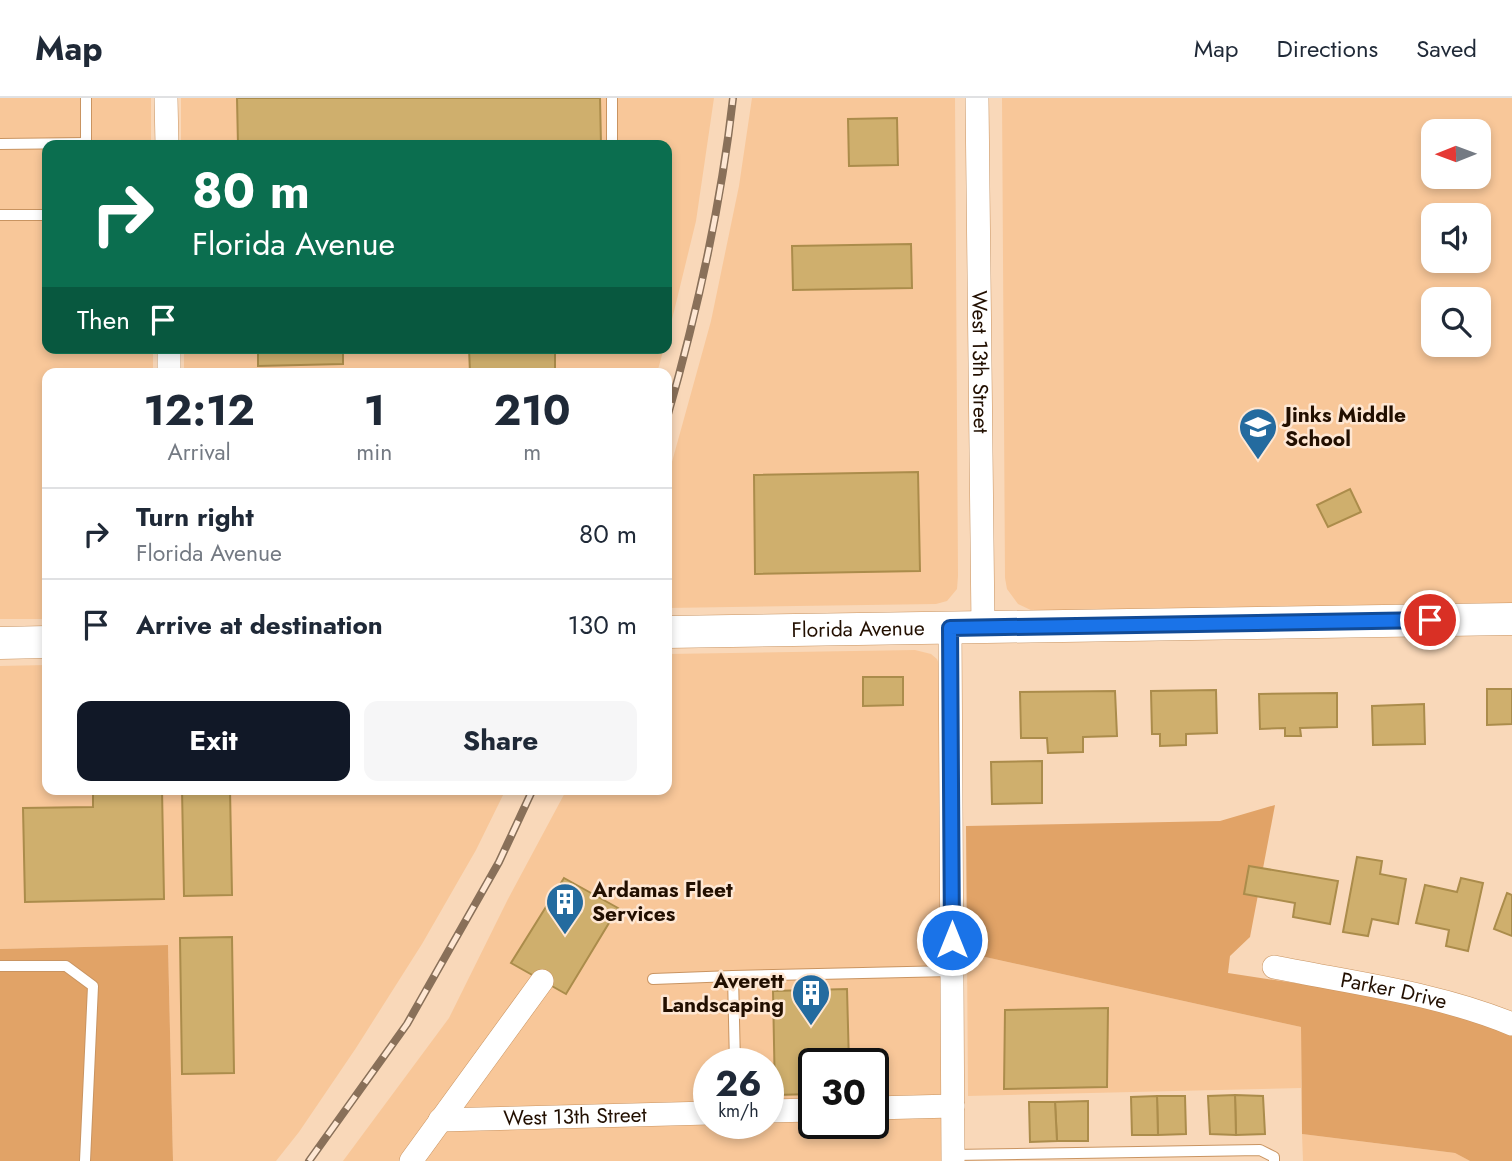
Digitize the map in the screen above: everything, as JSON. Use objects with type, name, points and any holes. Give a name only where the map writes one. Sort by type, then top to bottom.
[{"type":"street","points":[[166,98],[167,140]]},
{"type":"street","name":"West 13th Street","points":[[977,98],[983,628]]},
{"type":"street","name":"Florida Avenue","points":[[672,632],[1512,619]]},
{"type":"street","points":[[950,628],[953,1158]]},
{"type":"street","points":[[0,643],[42,642]]},
{"type":"street","name":"Parker Drive","points":[[1273,967],[1424,998],[1474,1010],[1512,1024]]},
{"type":"street","points":[[411,1161],[542,981]]},
{"type":"street","points":[[889,1108],[953,1106]]},
{"type":"street","name":"West 13th Street","points":[[440,1120],[693,1113]]},
{"type":"lane","points":[[86,98],[86,140]]},
{"type":"lane","points":[[612,98],[612,140]]},
{"type":"lane","points":[[0,144],[42,144]]},
{"type":"lane","points":[[0,215],[42,215]]},
{"type":"lane","points":[[0,966],[66,966],[93,986],[85,1161]]},
{"type":"lane","points":[[653,979],[952,971]]},
{"type":"lane","points":[[733,976],[735,1048]]},
{"type":"lane","points":[[953,1158],[1260,1150],[1274,1157],[1275,1161]]},
{"type":"shaded area","points":[[0,98],[151,98],[151,140],[42,140],[42,354],[153,354],[153,368],[42,368],[42,619],[0,619]]},
{"type":"shaded area","points":[[181,98],[714,98],[696,221],[672,319],[672,140],[181,140]]},
{"type":"shaded area","points":[[752,98],[955,98],[958,576],[957,589],[947,601],[936,604],[672,608],[672,462],[711,321],[739,186]]},
{"type":"shaded area","name":"Jinks Middle School","points":[[1002,98],[1512,98],[1512,605],[1035,612],[1018,604],[1007,589]]},
{"type":"shaded area","points":[[184,354],[662,354],[658,368],[184,368]]},
{"type":"shaded area","points":[[915,650],[931,654],[937,659],[940,667],[941,1161],[343,1161],[449,1018],[564,795],[672,795],[672,654]]},
{"type":"shaded area","points":[[42,665],[42,795],[503,795],[476,850],[422,944],[356,1048],[276,1161],[173,1161],[168,945],[0,949],[0,666]]},
{"type":"shaded area","points":[[1275,805],[1250,937],[1230,956],[1228,973],[1360,993],[1484,1022],[1512,1035],[1512,1161],[1470,1161],[1455,1153],[1302,1134],[1301,1027],[967,953],[966,826],[1220,821]]},
{"type":"shaded area","points":[[168,945],[173,1161],[0,1161],[0,949]]},
{"type":"shaded area","points":[[967,953],[1301,1027],[1301,1088],[968,1096]]},
{"type":"shaded area","points":[[1302,1134],[1455,1153],[1470,1161],[1303,1161]]},
{"type":"building","points":[[237,98],[600,98],[601,140],[238,140]]},
{"type":"building","points":[[897,118],[898,165],[849,166],[848,119]]},
{"type":"building","points":[[911,244],[912,288],[793,290],[792,246]]},
{"type":"building","points":[[258,354],[343,354],[343,364],[258,366]]},
{"type":"building","points":[[469,354],[555,354],[555,368],[470,368]]},
{"type":"building","points":[[918,472],[920,571],[755,574],[754,475]]},
{"type":"building","points":[[1350,489],[1361,512],[1328,527],[1317,505]]},
{"type":"building","points":[[863,677],[903,677],[903,705],[863,706]]},
{"type":"building","points":[[1487,689],[1512,689],[1512,724],[1487,725]]},
{"type":"building","points":[[1216,690],[1217,733],[1186,734],[1186,745],[1160,746],[1160,734],[1152,734],[1151,691]]},
{"type":"building","points":[[1115,691],[1117,736],[1083,737],[1083,752],[1048,753],[1047,738],[1021,738],[1020,692]]},
{"type":"building","points":[[1337,693],[1337,727],[1300,728],[1301,736],[1285,736],[1285,728],[1260,729],[1259,694]]},
{"type":"building","points":[[1424,704],[1425,744],[1373,745],[1372,706]]},
{"type":"building","points":[[1042,761],[1042,803],[992,804],[991,762]]},
{"type":"building","points":[[93,795],[162,795],[164,899],[25,902],[23,808],[93,807]]},
{"type":"building","points":[[182,795],[230,795],[232,895],[184,896]]},
{"type":"building","points":[[1357,857],[1382,861],[1380,874],[1406,879],[1398,924],[1372,919],[1368,936],[1343,932]]},
{"type":"building","points":[[1249,866],[1338,881],[1330,924],[1293,917],[1295,903],[1244,894]]},
{"type":"building","name":"Ardamas Fleet Services","points":[[564,878],[618,908],[566,994],[511,963]]},
{"type":"building","points":[[1461,878],[1483,883],[1468,951],[1446,946],[1449,930],[1416,923],[1425,885],[1457,892]]},
{"type":"building","points":[[1507,893],[1512,895],[1512,936],[1494,929]]},
{"type":"building","points":[[232,937],[234,1073],[182,1074],[180,938]]},
{"type":"building","name":"Averett Landscaping","points":[[847,989],[849,1048],[798,1048],[798,1094],[784,1095],[784,1048],[774,1048],[773,991]]},
{"type":"building","points":[[1108,1008],[1107,1087],[1004,1089],[1005,1010]]},
{"type":"building","points":[[1235,1095],[1263,1096],[1265,1134],[1236,1135]]},
{"type":"building","points":[[1235,1095],[1236,1135],[1210,1134],[1208,1096]]},
{"type":"building","points":[[1157,1096],[1185,1096],[1186,1134],[1158,1135]]},
{"type":"building","points":[[1157,1096],[1158,1135],[1132,1135],[1131,1097]]},
{"type":"building","points":[[1088,1101],[1088,1141],[1057,1141],[1055,1102]]},
{"type":"building","points":[[1029,1102],[1055,1102],[1057,1141],[1030,1142]]},
{"type":"railway","points":[[672,399],[707,259],[733,98]]},
{"type":"railway","points":[[309,1161],[407,1024],[499,862],[530,795]]},
{"type":"place","name":"Jinks Middle School","points":[[1258,461]]},
{"type":"place","name":"Ardamas Fleet Services","points":[[565,936]]},
{"type":"place","name":"Averett Landscaping","points":[[811,1027]]},
{"type":"route","points":[[952,940],[950,628],[1430,620]]}]
